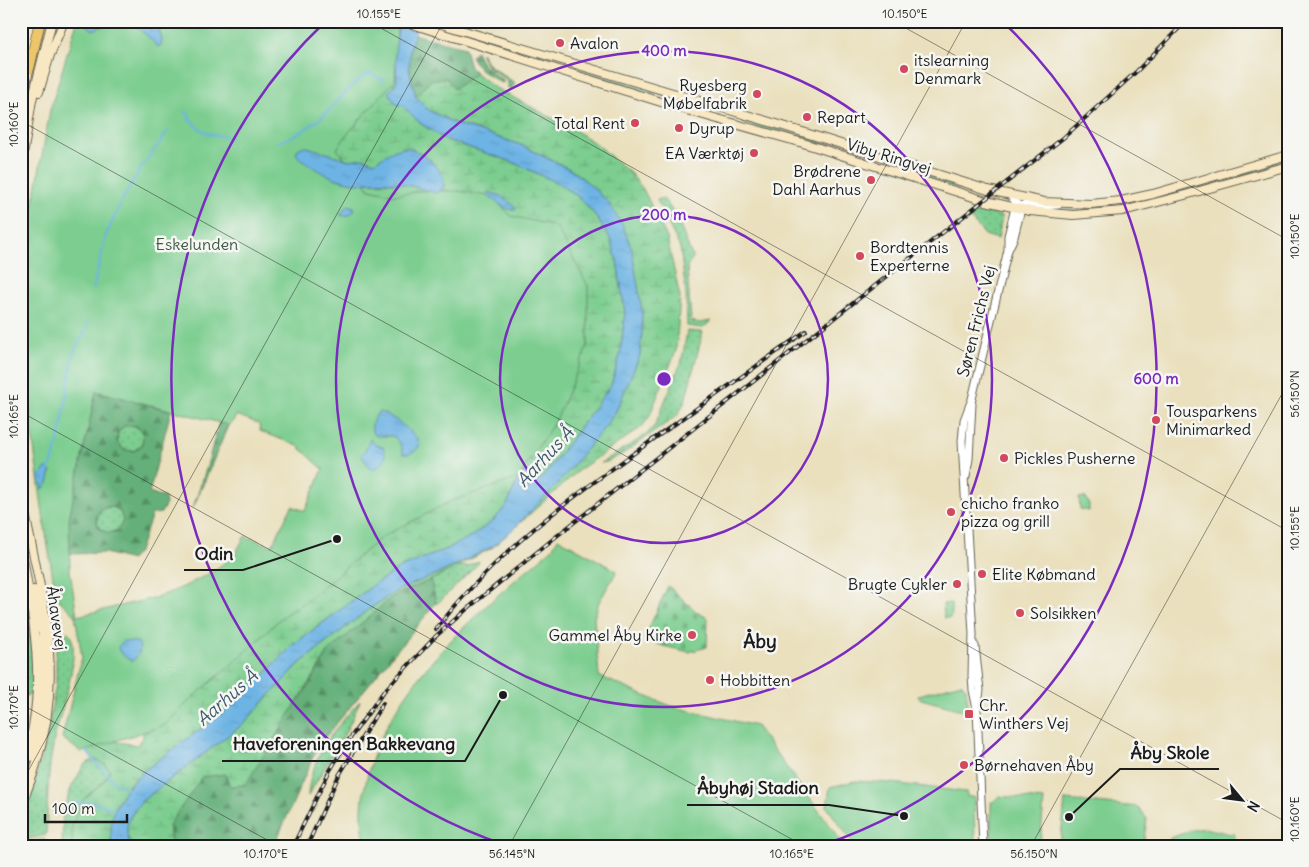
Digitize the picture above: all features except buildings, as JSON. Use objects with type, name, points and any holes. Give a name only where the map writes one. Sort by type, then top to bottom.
[{"type":"highway","points":[[29,69],[40,21]]},
{"type":"main road","points":[[21,62],[30,21]]},
{"type":"main road","points":[[21,168],[32,100],[52,21]]},
{"type":"main road","points":[[28,130],[50,55],[64,21]]},
{"type":"main road","name":"Viby Ringvej","points":[[402,21],[803,143],[986,201],[1018,208],[1065,215],[1090,215],[1123,211],[1288,166]]},
{"type":"main road","name":"Viby Ringvej","points":[[431,21],[1012,196],[1044,202],[1075,204],[1137,198],[1288,155]]},
{"type":"main road","points":[[21,113],[29,69]]},
{"type":"main road","points":[[730,122],[733,112]]},
{"type":"main road","name":"Åhavevej","points":[[21,492],[50,683],[47,715],[38,760],[21,805]]},
{"type":"main road","points":[[21,537],[43,633],[44,683],[39,730],[21,781]]},
{"type":"main road","name":"Åhavevej","points":[[21,547],[43,633],[33,730],[21,773]]},
{"type":"street","points":[[1012,196],[1018,208],[1028,204],[1040,206],[1075,204]]},
{"type":"street","name":"Søren Frichs Vej","points":[[983,846],[977,709],[980,690],[973,634],[965,486],[969,459],[972,399],[1008,250],[1008,236],[1018,208]]},
{"type":"green space","name":"Eskelunden","points":[[77,21],[366,21],[397,29],[395,80],[349,132],[337,149],[370,189],[395,195],[421,191],[459,191],[493,197],[511,216],[556,226],[588,286],[588,345],[557,418],[518,478],[449,502],[382,537],[307,600],[283,616],[165,725],[81,752],[62,738],[82,657],[75,615],[56,597],[30,418],[24,338],[25,251],[50,110]],"holes":[[[96,391],[228,425],[237,415],[259,424],[260,431],[298,446],[323,469],[305,511],[292,506],[272,546],[245,536],[234,556],[210,573],[183,587],[158,597],[77,616],[70,571],[69,518]]]},
{"type":"green space","points":[[414,21],[720,111],[720,113],[625,86]]},
{"type":"green space","points":[[397,32],[395,52],[396,104],[403,106],[420,123],[446,140],[510,161],[558,183],[579,197],[594,214],[610,238],[617,260],[625,313],[620,355],[611,385],[544,476],[526,490],[527,476],[516,484],[507,505],[493,521],[475,534],[447,549],[400,568],[375,584],[293,645],[237,702],[145,770],[131,782],[121,796],[111,842],[113,846],[72,846],[72,824],[83,800],[103,782],[110,771],[105,764],[94,759],[78,745],[111,741],[137,745],[143,733],[142,709],[269,616],[427,227],[304,169],[363,38]],"holes":[[[338,157],[349,160],[367,159],[374,162],[399,184],[386,182],[354,183]]]},
{"type":"green space","points":[[414,34],[465,48],[470,67],[476,73],[454,89],[431,80],[416,97],[409,66]]},
{"type":"green space","points":[[476,51],[482,64],[504,82],[501,83],[483,72],[471,56]]},
{"type":"green space","points":[[481,53],[489,65],[515,83],[511,90],[508,88],[508,82],[487,66]]},
{"type":"green space","points":[[476,73],[492,86],[578,132],[599,146],[631,174],[643,189],[667,238],[680,297],[676,351],[649,417],[642,427],[579,470],[492,548],[431,580],[393,596],[329,651],[245,785],[230,786],[225,774],[202,777],[169,825],[171,842],[174,846],[131,846],[127,833],[128,821],[143,800],[242,725],[299,664],[365,612],[396,591],[444,571],[605,427],[616,411],[640,355],[608,203],[587,182],[571,170],[521,145],[454,123],[430,111],[416,97],[431,80],[446,78],[454,89]]},
{"type":"green space","points":[[743,121],[805,137],[1006,199],[1008,202],[979,195],[743,123]]},
{"type":"green space","points":[[1288,159],[1288,162],[1138,204]]},
{"type":"green space","points":[[663,198],[676,216],[693,258],[687,267],[691,321],[699,323],[711,321],[703,328],[687,326],[686,294],[680,248],[657,200]]},
{"type":"green space","points":[[1138,204],[1099,211],[1080,212],[1041,208],[1089,210]]},
{"type":"green space","points":[[978,209],[1002,217],[998,239],[985,235],[969,217]]},
{"type":"green space","points":[[687,331],[703,332],[685,401],[678,415],[624,453],[601,463],[646,435],[655,425],[682,360]]},
{"type":"green space","points":[[96,391],[171,411],[149,493],[165,498],[166,504],[161,513],[152,514],[139,551],[131,560],[105,553],[70,554],[69,518]],"holes":[[[126,425],[137,426],[143,434],[142,445],[134,451],[124,450],[117,442],[118,432]],[[111,506],[120,511],[123,521],[118,530],[108,533],[99,528],[96,518],[101,509]]]},
{"type":"green space","points":[[238,414],[229,424],[193,508],[219,422]]},
{"type":"green space","points":[[130,425],[139,429],[143,438],[139,447],[130,451],[121,447],[117,438],[121,429]]},
{"type":"green space","points":[[1085,497],[1089,503],[1089,511],[1080,509],[1079,498]]},
{"type":"green space","points":[[110,507],[119,511],[123,520],[119,529],[110,533],[101,529],[97,520],[101,511]]},
{"type":"green space","points":[[558,538],[617,571],[599,602],[594,618],[599,676],[674,707],[756,726],[845,846],[367,846],[362,816],[365,786],[376,751],[392,717],[414,685],[439,654],[495,598],[552,549]]},
{"type":"green space","points":[[479,561],[436,603],[431,580],[457,566],[468,566]]},
{"type":"green space","points":[[21,570],[33,652],[34,693],[26,696],[24,691],[21,691]]},
{"type":"green space","points":[[431,580],[436,603],[318,746],[274,846],[174,846],[171,842],[169,825],[202,776],[225,774],[301,698],[329,651],[393,596]]},
{"type":"green space","points":[[668,586],[698,613],[708,618],[707,647],[689,652],[644,639]]},
{"type":"green space","points":[[951,603],[952,614],[950,618],[944,618],[943,604]]},
{"type":"green space","points":[[68,632],[72,637],[72,664],[51,757],[46,835],[21,842],[21,813],[34,783],[45,745],[56,684],[56,644]]},
{"type":"green space","points":[[961,683],[966,688],[969,712],[918,697],[919,695]]},
{"type":"green space","points":[[360,701],[347,730],[308,796],[313,769],[325,744]]},
{"type":"green space","points":[[94,759],[105,764],[110,771],[103,782],[83,800],[125,790],[121,796],[111,842],[113,846],[72,840],[72,846],[62,846],[63,813],[71,788],[84,765]]},
{"type":"green space","points":[[855,781],[892,783],[966,792],[968,797],[974,797],[975,846],[855,846],[827,807],[830,787]]},
{"type":"green space","points":[[999,796],[1044,800],[1040,846],[991,845],[991,802]]},
{"type":"green space","points":[[1065,800],[1138,807],[1147,819],[1143,846],[1060,846]]},
{"type":"green space","points":[[1205,828],[1234,833],[1235,837],[1229,846],[1175,846],[1170,843],[1170,838]]},
{"type":"green space","points":[[45,839],[49,846],[22,846],[31,841]]},
{"type":"water","points":[[85,21],[157,21],[162,40],[161,45],[158,47],[143,32],[129,24],[114,23],[93,30],[85,24]]},
{"type":"water","points":[[399,21],[418,21],[410,49],[409,69],[416,97],[430,111],[454,123],[521,145],[571,170],[608,202],[623,226],[632,250],[642,311],[640,355],[616,411],[605,427],[556,486],[510,532],[492,547],[444,571],[396,591],[365,612],[299,664],[242,725],[143,800],[128,821],[127,833],[131,846],[113,846],[111,836],[112,821],[117,804],[126,789],[145,770],[237,702],[293,645],[375,584],[400,568],[447,549],[475,534],[493,521],[507,505],[516,484],[525,470],[527,490],[544,476],[611,385],[620,355],[625,313],[617,260],[610,238],[594,214],[579,197],[558,183],[510,161],[446,140],[420,123],[403,106],[396,104],[388,92],[395,86],[397,80],[395,52]]},
{"type":"water","points":[[304,146],[349,160],[364,158],[374,162],[398,149],[412,149],[426,157],[438,169],[444,182],[443,188],[437,193],[393,183],[355,183],[340,180],[316,169],[296,154],[298,149]]},
{"type":"water","points":[[488,192],[501,196],[516,207],[514,210],[510,210],[503,207],[488,195]]},
{"type":"water","points":[[348,205],[354,207],[354,211],[349,215],[342,216],[341,214]]},
{"type":"water","points":[[379,412],[395,419],[417,438],[419,446],[416,450],[403,454],[401,446],[394,436],[378,436],[373,434],[373,422]]},
{"type":"water","points":[[370,439],[376,445],[383,447],[385,454],[382,463],[373,469],[370,468],[361,455],[365,451]]},
{"type":"water","points":[[46,468],[51,472],[48,483],[43,489],[39,477]]},
{"type":"water","points":[[123,641],[138,642],[139,652],[133,661],[119,651],[118,647]]},
{"type":"waterway","points":[[279,142],[302,131],[316,121],[364,76],[370,73],[383,80]]},
{"type":"waterway","points":[[185,111],[190,119]]},
{"type":"waterway","points":[[188,120],[190,119],[199,128],[208,133],[230,137]]},
{"type":"waterway","points":[[93,290],[106,235],[121,202],[139,171],[168,131]]},
{"type":"waterway","points":[[49,470],[62,427],[74,353],[88,322]]},
{"type":"waterway","points":[[86,751],[112,780],[128,790]]},
{"type":"waterway","points":[[68,804],[92,802],[117,810]]},
{"type":"railway","points":[[293,846],[329,772],[346,744],[384,691],[436,636],[558,535],[1063,138],[1137,71],[1186,21]]},
{"type":"railway","points":[[436,629],[486,573],[540,524],[597,480],[806,331]]},
{"type":"railway","points":[[307,846],[338,777],[383,703]]},
{"type":"place","name":"Avalon","points":[[560,43]]},
{"type":"place","name":"itslearning Denmark","points":[[904,69]]},
{"type":"place","name":"Ryesberg Møbelfabrik","points":[[757,94]]},
{"type":"place","name":"Repart","points":[[807,117]]},
{"type":"place","name":"Total Rent","points":[[635,123]]},
{"type":"place","name":"Dyrup","points":[[679,128]]},
{"type":"place","name":"EA Værktøj","points":[[754,153]]},
{"type":"place","name":"Brødrene Dahl Aarhus","points":[[871,180]]},
{"type":"place","name":"Bordtennis Experterne","points":[[860,256]]},
{"type":"place","name":"Tousparkens Minimarked","points":[[1156,420]]},
{"type":"place","name":"Pickles Pusherne","points":[[1004,458]]},
{"type":"place","name":"chicho franko pizza og grill","points":[[951,512]]},
{"type":"place","name":"Odin","points":[[337,539]]},
{"type":"place","name":"Elite Købmand","points":[[982,574]]},
{"type":"place","name":"Brugte Cykler","points":[[957,584]]},
{"type":"place","name":"Solsikken","points":[[1020,613]]},
{"type":"place","name":"Gammel Åby Kirke","points":[[692,635]]},
{"type":"place","name":"Hobbitten","points":[[710,680]]},
{"type":"place","name":"Haveforeningen Bakkevang","points":[[503,695]]},
{"type":"place","name":"Chr. Winthers Vej","points":[[969,714]]},
{"type":"place","name":"Børnehaven Åby","points":[[964,765]]},
{"type":"place","name":"Åbyhøj Stadion","points":[[904,816]]},
{"type":"place","name":"Åby Skole","points":[[1069,817]]},
{"type":"district","name":"Åby","points":[[760,641]]},
{"type":"water label","name":"Aarhus Å","points":[[545,457]]},
{"type":"water label","name":"Aarhus Å","points":[[227,698]]}]
